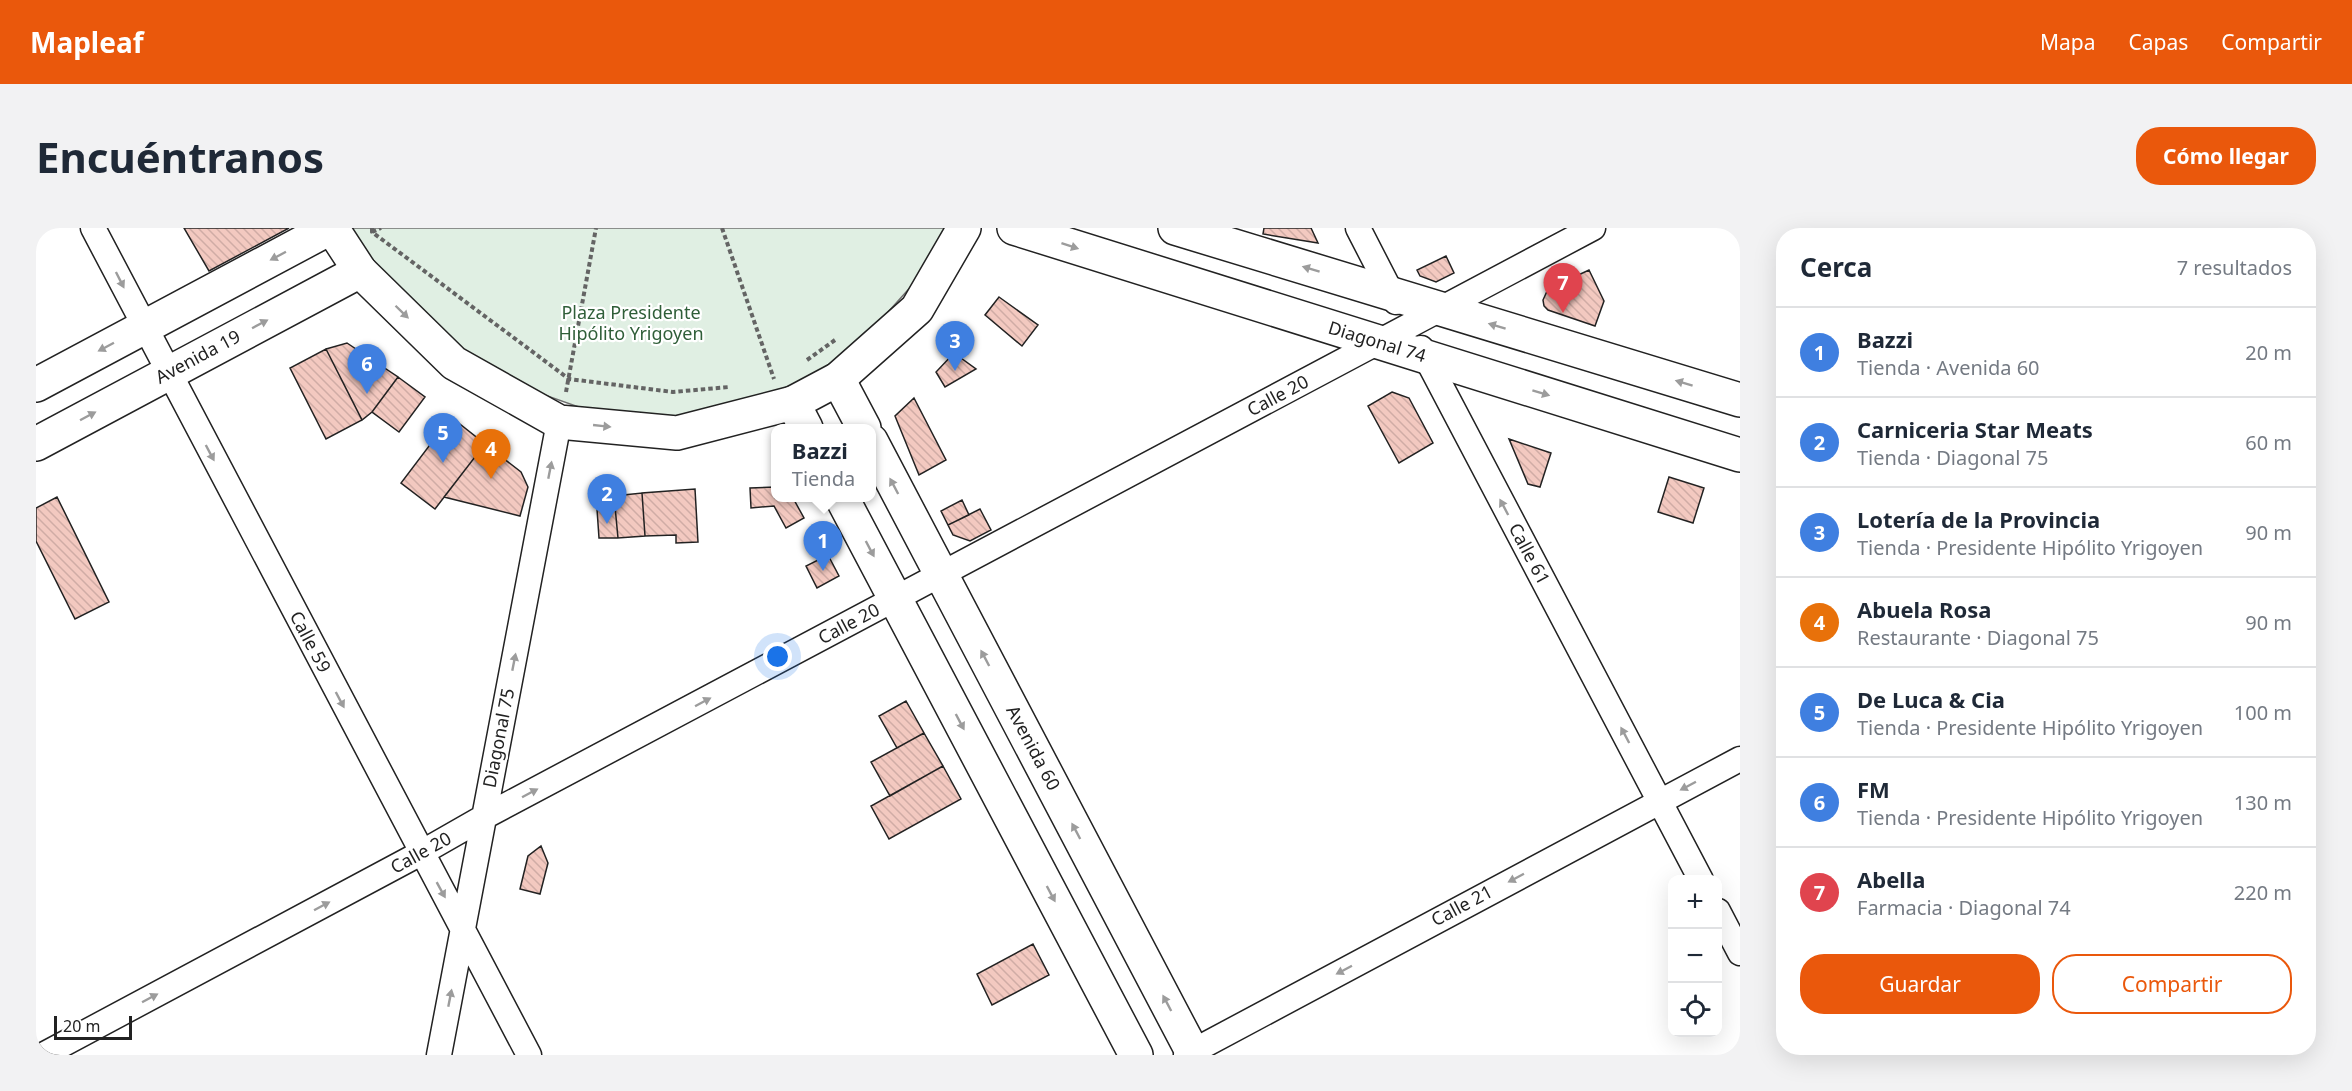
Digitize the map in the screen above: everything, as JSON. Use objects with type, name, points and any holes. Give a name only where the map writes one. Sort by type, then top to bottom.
[{"type":"main road","points":[[36,385],[331,228],[360,271],[454,363],[559,422],[677,433],[793,403],[838,379],[917,309],[964,228]]},
{"type":"main road","name":"Diagonal 74","points":[[1014,228],[1740,455]]},
{"type":"main road","points":[[1175,228],[1740,400]]},
{"type":"main road","name":"Avenida 19","points":[[36,444],[360,271]]},
{"type":"main road","points":[[838,379],[861,424]]},
{"type":"main road","name":"Avenida 60","points":[[876,450],[1191,1053]]},
{"type":"main road","points":[[844,502],[1136,1055]]},
{"type":"street","name":"Calle 59","points":[[93,228],[529,1055]]},
{"type":"street","name":"Calle 61","points":[[1358,228],[1699,875]]},
{"type":"street","name":"Calle 20","points":[[43,1055],[1593,228]]},
{"type":"street","name":"Diagonal 75","points":[[439,1055],[559,422]]},
{"type":"street","name":"Calle 21","points":[[1191,1053],[1740,759]]},
{"type":"street","points":[[1722,919],[1740,953]]},
{"type":"path","points":[[372,230],[381,228]]},
{"type":"path","points":[[559,422],[596,228]]},
{"type":"path","points":[[722,228],[775,382],[793,403]]},
{"type":"path","points":[[372,230],[569,378],[673,392],[730,387]]},
{"type":"path","points":[[805,361],[840,336]]},
{"type":"green space","name":"Plaza Presidente Hipólito Yrigoyen","points":[[347,228],[952,228],[944,250],[833,373],[769,405],[621,422],[477,371],[373,283]]},
{"type":"building","points":[[184,228],[289,228],[209,271]]},
{"type":"building","points":[[1264,228],[1311,228],[1318,243],[1263,234]]},
{"type":"building","points":[[1446,256],[1454,273],[1436,282],[1420,276],[1417,270]]},
{"type":"building","points":[[1589,270],[1604,301],[1595,326],[1548,310],[1544,306],[1543,300],[1548,289]]},
{"type":"building","points":[[999,297],[1038,325],[1022,346],[985,315]]},
{"type":"building","points":[[347,343],[398,377],[372,412],[362,420],[326,349]]},
{"type":"building","points":[[326,349],[362,420],[326,439],[290,368]]},
{"type":"building","points":[[954,353],[976,369],[945,387],[936,372]]},
{"type":"building","points":[[398,377],[425,397],[399,432],[372,412]]},
{"type":"building","points":[[1392,392],[1409,398],[1433,443],[1399,463],[1368,406]]},
{"type":"building","points":[[914,398],[946,460],[919,475],[895,416]]},
{"type":"building","points":[[451,417],[485,444],[435,509],[401,483]]},
{"type":"building","points":[[1509,439],[1551,453],[1540,487],[1528,484]]},
{"type":"building","points":[[485,444],[521,472],[528,487],[520,516],[444,497]]},
{"type":"building","points":[[1669,477],[1704,488],[1693,523],[1658,512]]},
{"type":"building","points":[[771,487],[771,502],[795,502],[804,518],[786,528],[774,506],[751,508],[750,488]]},
{"type":"building","points":[[695,489],[698,542],[676,543],[676,535],[645,536],[642,493]]},
{"type":"building","points":[[642,493],[645,536],[618,538],[614,496]]},
{"type":"building","points":[[614,496],[618,538],[599,538],[597,509],[605,498]]},
{"type":"building","points":[[57,497],[109,602],[75,619],[36,541],[36,508]]},
{"type":"building","points":[[962,500],[969,515],[948,525],[941,511]]},
{"type":"building","points":[[980,509],[991,530],[970,541],[953,535],[948,525]]},
{"type":"building","points":[[828,555],[839,576],[817,588],[806,566]]},
{"type":"building","points":[[906,701],[924,733],[897,748],[879,716]]},
{"type":"building","points":[[924,733],[943,766],[890,796],[871,762]]},
{"type":"building","points":[[943,766],[961,799],[889,839],[871,806]]},
{"type":"building","points":[[541,846],[548,863],[540,894],[520,889],[528,856]]},
{"type":"building","points":[[1033,944],[1049,975],[992,1005],[977,974]]},
{"type":"place","name":"Abella","points":[[1563,313]]},
{"type":"place","name":"Lotería de la Provincia","points":[[955,371]]},
{"type":"place","name":"FM","points":[[367,394]]},
{"type":"place","name":"De Luca & Cia","points":[[443,463]]},
{"type":"place","name":"Abuela Rosa","points":[[491,479]]},
{"type":"place","name":"Carniceria Star Meats","points":[[607,524]]},
{"type":"place","name":"Bazzi","points":[[823,571]]}]
